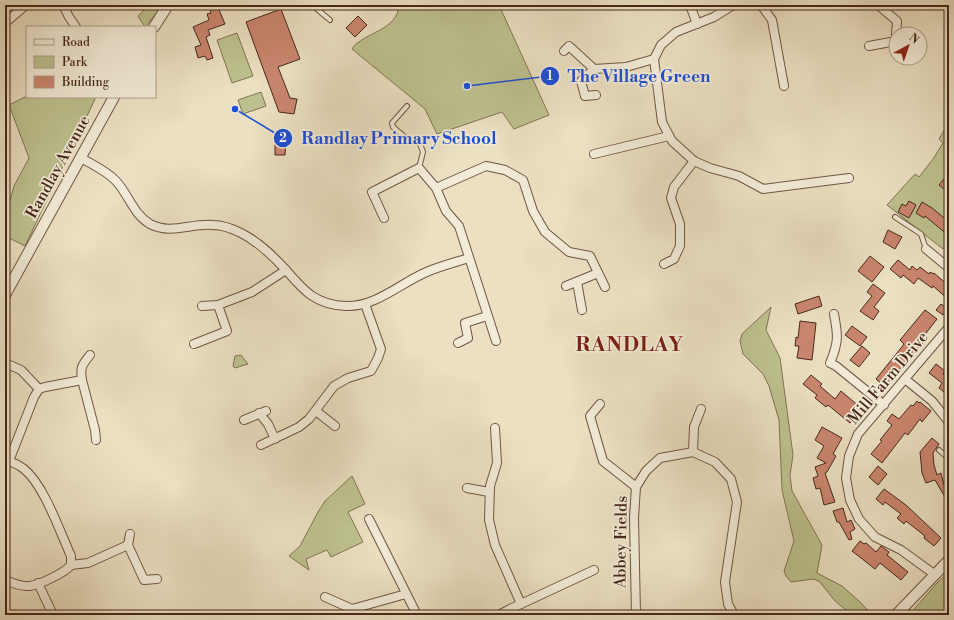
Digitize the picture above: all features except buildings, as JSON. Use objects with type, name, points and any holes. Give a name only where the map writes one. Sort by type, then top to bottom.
[{"type":"street","points":[[5,23],[26,5]]},
{"type":"street","points":[[63,5],[68,16],[75,26]]},
{"type":"street","points":[[155,26],[168,5]]},
{"type":"street","points":[[690,5],[697,24]]},
{"type":"street","points":[[733,5],[714,18],[676,32],[661,45],[654,59],[662,122],[672,141],[694,161],[710,168],[739,176],[763,189],[849,178]]},
{"type":"street","points":[[761,5],[772,20],[784,86]]},
{"type":"street","points":[[878,5],[897,21],[897,26]]},
{"type":"street","points":[[869,46],[888,42]]},
{"type":"street","points":[[564,51],[569,46],[594,68],[626,67],[654,59]]},
{"type":"street","points":[[594,68],[581,81],[585,96],[596,95]]},
{"type":"street","name":"Randlay Avenue","points":[[5,295],[113,98]]},
{"type":"street","points":[[594,154],[669,136]]},
{"type":"street","points":[[81,158],[104,171],[116,181],[124,191],[134,209],[149,223],[169,229],[212,224],[241,233],[268,252],[303,290],[321,301],[346,306],[365,304],[385,295],[428,271],[469,258]]},
{"type":"street","points":[[664,264],[674,259],[680,246],[680,224],[671,198],[674,187],[694,161]]},
{"type":"street","points":[[436,188],[486,166],[505,170],[523,180],[534,211],[545,232],[569,252],[590,256],[605,287]]},
{"type":"street","points":[[384,218],[372,192],[419,168],[436,188],[446,211],[459,226],[496,341]]},
{"type":"street","points":[[926,249],[949,268]]},
{"type":"street","points":[[202,306],[218,305],[252,292],[286,270]]},
{"type":"street","points":[[566,286],[598,273]]},
{"type":"street","points":[[577,282],[582,310]]},
{"type":"street","points":[[261,445],[299,427],[309,419],[334,386],[348,378],[371,371],[381,349],[365,304]]},
{"type":"street","points":[[194,344],[227,330],[218,305]]},
{"type":"street","points":[[834,314],[838,336],[830,363],[836,366],[884,405]]},
{"type":"street","points":[[458,343],[468,338],[465,323],[487,316]]},
{"type":"street","name":"Mill Farm Drive","points":[[934,574],[901,550],[875,537],[859,519],[850,500],[846,478],[849,456],[858,434],[949,327]]},
{"type":"street","points":[[90,356],[82,366],[82,380],[95,430],[96,440]]},
{"type":"street","points":[[5,363],[21,370],[39,389]]},
{"type":"street","points":[[71,566],[71,556],[43,493],[32,476],[25,470],[7,460],[34,397],[39,389],[54,384],[65,384],[82,380]]},
{"type":"street","points":[[905,380],[932,401],[949,422]]},
{"type":"street","points":[[600,404],[590,416],[603,461],[636,487]]},
{"type":"street","points":[[701,409],[694,427],[693,452],[716,462],[731,479],[737,502],[725,582],[728,604],[734,615]]},
{"type":"street","points":[[316,410],[335,426]]},
{"type":"street","points":[[244,420],[262,412],[275,439]]},
{"type":"street","points":[[495,428],[497,463],[489,492],[489,520],[495,545],[521,604]]},
{"type":"street","name":"Abbey Fields","points":[[636,615],[634,518],[636,487],[646,471],[660,458],[693,452]]},
{"type":"street","points":[[467,488],[489,492]]},
{"type":"street","points":[[368,519],[417,615]]},
{"type":"street","points":[[130,534],[128,545],[144,580],[157,579]]},
{"type":"street","points":[[5,580],[21,586],[28,586],[64,572],[71,566],[88,563],[128,545]]},
{"type":"street","points":[[896,615],[949,560]]},
{"type":"street","points":[[499,615],[594,570]]},
{"type":"street","points":[[38,583],[53,615]]},
{"type":"street","points":[[325,597],[352,612],[406,594]]},
{"type":"lane","points":[[312,5],[318,7],[330,20]]},
{"type":"lane","points":[[407,106],[392,123],[393,127],[406,138],[420,144],[423,152],[419,168]]},
{"type":"lane","points":[[895,217],[921,234],[926,249]]},
{"type":"lane","points":[[939,450],[949,457]]},
{"type":"green space","points":[[145,5],[163,5],[144,26],[138,16],[146,8]]},
{"type":"green space","points":[[394,5],[499,5],[549,115],[514,129],[502,112],[437,134],[425,109],[352,49],[364,38],[392,22],[398,11]]},
{"type":"green space","points":[[237,33],[253,76],[232,83],[217,40]]},
{"type":"green space","points":[[261,92],[266,106],[243,114],[238,100]]},
{"type":"green space","points":[[26,96],[26,98],[96,98],[25,246],[5,236],[5,219],[14,186],[29,158],[9,105]]},
{"type":"green space","points":[[949,122],[949,242],[943,249],[887,205],[915,174],[919,177],[933,159],[943,143],[939,139]]},
{"type":"green space","points":[[771,307],[766,330],[780,358],[793,455],[790,475],[792,491],[822,545],[817,573],[842,586],[872,615],[852,615],[835,601],[820,582],[814,579],[791,582],[784,571],[794,541],[782,490],[779,420],[769,386],[763,374],[743,354],[740,341],[742,334]]},
{"type":"green space","points":[[241,355],[248,364],[235,368],[233,366],[235,356]]},
{"type":"green space","points":[[352,476],[365,504],[348,512],[363,542],[331,557],[327,550],[306,559],[309,570],[289,556],[300,546],[325,501]]},
{"type":"green space","points":[[949,572],[949,615],[909,615],[937,583]]},
{"type":"place","name":"The Village Green","points":[[467,86]]},
{"type":"place","name":"Randlay Primary School","points":[[235,109]]},
{"type":"district","name":"RANDLAY","points":[[630,345]]}]
